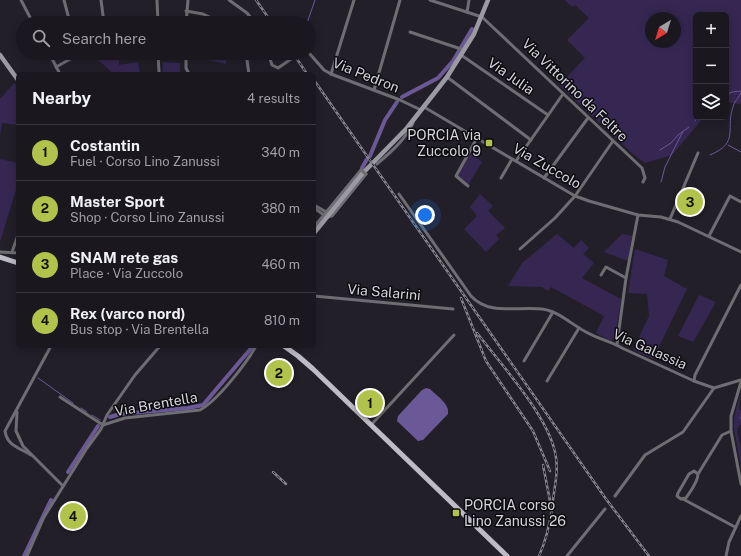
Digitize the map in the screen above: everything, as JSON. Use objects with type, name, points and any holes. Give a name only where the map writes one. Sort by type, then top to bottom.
[{"type":"main road","points":[[316,230],[327,214],[362,174],[397,139],[447,77],[461,55],[461,48],[482,17],[488,0]]},
{"type":"main road","points":[[0,56],[16,77]]},
{"type":"main road","points":[[0,257],[16,262]]},
{"type":"main road","points":[[288,348],[313,369],[507,556]]},
{"type":"street","points":[[21,0],[29,16]]},
{"type":"street","points":[[64,0],[68,16]]},
{"type":"street","points":[[101,0],[103,16]]},
{"type":"street","points":[[158,0],[158,16]]},
{"type":"street","points":[[186,16],[188,0]]},
{"type":"street","points":[[228,0],[249,16]]},
{"type":"street","points":[[331,74],[354,0]]},
{"type":"street","points":[[374,90],[400,0]]},
{"type":"street","points":[[430,0],[441,2],[482,17]]},
{"type":"street","points":[[467,12],[469,0]]},
{"type":"street","points":[[186,11],[207,16]]},
{"type":"street","name":"Via Vittorino da Feltre","points":[[482,17],[642,168],[646,178],[643,182]]},
{"type":"street","points":[[410,32],[461,48]]},
{"type":"street","name":"Via Julia","points":[[461,55],[548,115]]},
{"type":"street","points":[[53,60],[59,72]]},
{"type":"street","points":[[56,66],[67,60]]},
{"type":"street","points":[[158,60],[159,72]]},
{"type":"street","points":[[186,60],[186,68],[188,72]]},
{"type":"street","points":[[247,60],[249,72]]},
{"type":"street","points":[[270,60],[272,65],[278,68],[290,60]]},
{"type":"street","name":"Via Pedron","points":[[315,60],[324,70],[331,74],[423,108]]},
{"type":"street","points":[[447,77],[531,140]]},
{"type":"street","points":[[516,161],[563,94]]},
{"type":"street","name":"Via Zuccolo","points":[[423,108],[575,196],[638,215],[670,219],[741,252]]},
{"type":"street","points":[[377,164],[409,132],[416,116]]},
{"type":"street","points":[[544,178],[588,118]]},
{"type":"street","points":[[468,186],[456,176],[477,138]]},
{"type":"street","points":[[520,249],[555,218],[575,196],[613,141]]},
{"type":"street","points":[[670,219],[698,153]]},
{"type":"street","points":[[501,178],[512,159]]},
{"type":"street","points":[[316,207],[327,214],[332,216],[366,174],[361,170],[327,214],[316,225]]},
{"type":"street","name":"Via Galassia","points":[[398,194],[476,301],[485,307],[528,308],[553,312],[596,337],[617,344],[622,348],[694,381],[714,388]]},
{"type":"street","points":[[709,236],[730,196],[741,202]]},
{"type":"street","points":[[617,344],[626,278],[638,215]]},
{"type":"street","points":[[12,252],[16,241]]},
{"type":"street","points":[[0,252],[16,253]]},
{"type":"street","points":[[601,275],[606,267],[626,278]]},
{"type":"street","points":[[694,381],[695,375],[741,285]]},
{"type":"street","name":"Via Salarini","points":[[316,296],[453,309]]},
{"type":"street","points":[[524,361],[553,312]]},
{"type":"street","points":[[547,381],[579,328]]},
{"type":"street","points":[[371,425],[454,334]]},
{"type":"street","points":[[31,455],[6,439],[5,431],[49,348]]},
{"type":"street","points":[[103,425],[105,418],[135,375],[158,348]]},
{"type":"street","name":"Via Brentella","points":[[26,556],[44,517],[103,425],[125,418],[190,411],[203,408],[214,399],[254,348]]},
{"type":"street","points":[[615,496],[645,455],[683,432],[714,388],[741,381]]},
{"type":"street","points":[[741,381],[731,416],[731,431],[741,484]]},
{"type":"street","name":"Via Brentella","points":[[60,397],[103,425]]},
{"type":"street","points":[[17,410],[16,431],[21,443],[31,455],[63,486]]},
{"type":"street","points":[[683,499],[690,492],[698,477],[698,474],[722,435],[731,431]]},
{"type":"street","points":[[17,447],[21,443]]},
{"type":"street","points":[[698,474],[694,470],[691,471],[678,496],[736,528]]},
{"type":"street","points":[[567,556],[605,509]]},
{"type":"street","points":[[726,556],[741,516]]},
{"type":"shaded area","points":[[565,0],[741,0],[741,104],[729,102],[729,12],[693,12],[693,120],[701,120],[672,155],[645,163],[633,154],[559,85],[585,58],[567,40],[589,18],[575,5],[572,7]]},
{"type":"shaded area","points":[[98,60],[119,60],[119,65],[138,62],[140,72],[112,72]]},
{"type":"shaded area","points":[[208,60],[226,60],[226,64]]},
{"type":"shaded area","points":[[163,62],[180,63],[180,72],[162,72]]},
{"type":"shaded area","points":[[14,83],[16,84],[16,125],[2,123],[0,136],[0,99]]},
{"type":"shaded area","points":[[470,153],[482,162],[468,185],[457,176]]},
{"type":"shaded area","points":[[0,159],[16,163],[16,190],[0,242]]},
{"type":"shaded area","points":[[480,194],[493,206],[488,211],[505,228],[496,235],[499,239],[486,252],[464,229],[477,216],[470,207]]},
{"type":"shaded area","points":[[557,234],[574,248],[581,240],[589,248],[583,254],[594,263],[582,278],[621,299],[615,338],[611,341],[596,333],[604,316],[551,287],[548,291],[542,287],[508,286],[522,263]]},
{"type":"shaded area","points":[[622,234],[632,236],[628,261],[604,252]]},
{"type":"shaded area","points":[[635,249],[668,260],[664,276],[687,289],[653,359],[633,350],[649,316],[647,294],[628,293]]},
{"type":"shaded area","points":[[699,295],[716,302],[693,342],[678,336]]},
{"type":"shaded area","points":[[426,388],[430,389],[442,400],[447,407],[448,414],[423,440],[418,441],[397,421],[398,416],[422,390]]},
{"type":"shaded area","points":[[741,391],[739,410],[741,410],[741,425],[739,425],[737,430],[741,448],[741,466],[734,429],[734,418]]},
{"type":"waterway","points":[[309,16],[315,0]]},
{"type":"waterway","points":[[402,97],[438,78],[453,61],[472,29]]},
{"type":"waterway","points":[[729,94],[741,91]]},
{"type":"waterway","points":[[710,155],[720,150],[729,140],[731,113],[734,104],[741,93]]},
{"type":"waterway","points":[[370,156],[385,120],[397,102]]},
{"type":"waterway","points":[[660,150],[671,143],[678,135],[689,127]]},
{"type":"waterway","points":[[661,182],[665,167],[683,131]]},
{"type":"waterway","points":[[728,145],[741,152]]},
{"type":"waterway","points":[[362,168],[367,159]]},
{"type":"waterway","points":[[110,417],[120,414],[188,408],[203,405],[251,348]]},
{"type":"waterway","points":[[38,378],[73,403]]},
{"type":"waterway","points":[[81,408],[87,412]]},
{"type":"waterway","points":[[92,415],[100,420]]},
{"type":"waterway","points":[[68,472],[98,426]]},
{"type":"waterway","points":[[24,556],[51,500]]},
{"type":"railway","points":[[256,0],[267,16]]},
{"type":"railway","points":[[298,60],[306,72]]},
{"type":"railway","points":[[316,83],[606,499],[649,556]]},
{"type":"railway","points":[[461,298],[486,361],[533,431],[550,471]]},
{"type":"railway","points":[[477,333],[533,406],[543,422],[555,452],[557,470],[551,515],[539,556]]},
{"type":"railway","points":[[543,465],[550,501]]},
{"type":"railway","points":[[273,472],[286,484]]},
{"type":"place","name":"PORCIA via Zuccolo 9","points":[[489,143]]},
{"type":"place","name":"SNAM rete gas","points":[[690,202]]},
{"type":"place","name":"Master Sport","points":[[279,373]]},
{"type":"place","name":"Costantin","points":[[370,403]]},
{"type":"place","name":"PORCIA corso Lino Zanussi 26","points":[[456,513]]},
{"type":"place","name":"Rex (varco nord)","points":[[73,516]]}]
